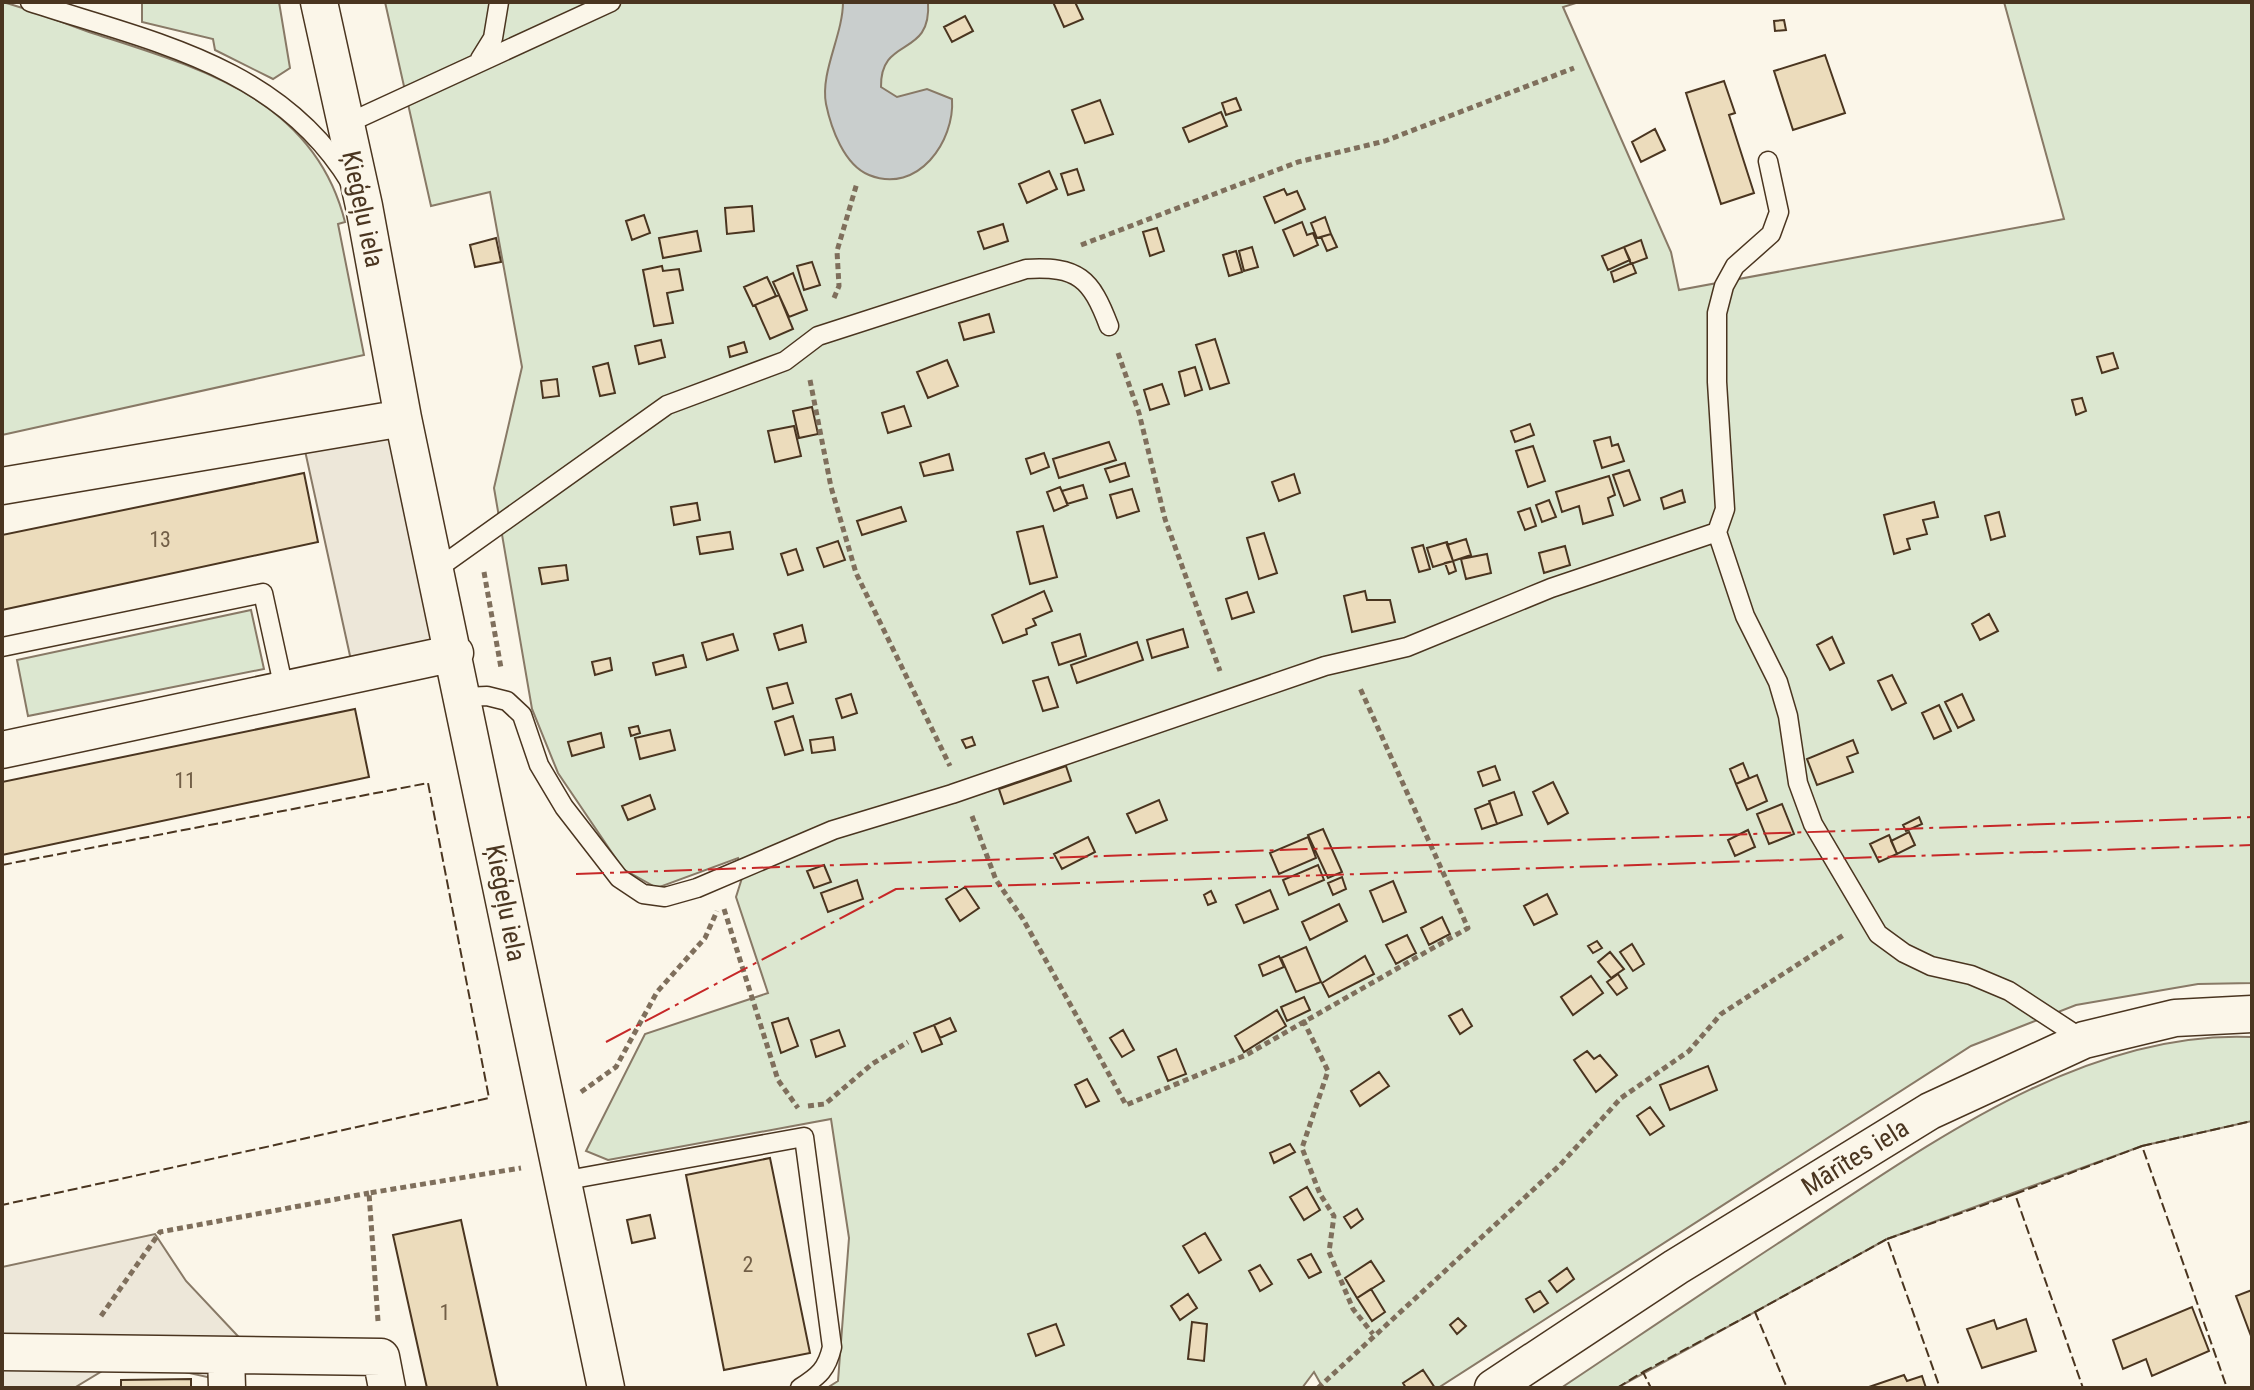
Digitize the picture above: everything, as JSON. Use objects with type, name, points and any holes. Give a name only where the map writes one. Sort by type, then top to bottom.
[{"type":"street","name":"Ķieģeļu iela","points":[[319,2],[364,206],[403,418],[455,653],[606,1388]]},
{"type":"street","points":[[2,486],[403,418]]},
{"type":"street","points":[[2,750],[455,653]]},
{"type":"street","name":"Mārītes iela","points":[[1493,1388],[1676,1267],[1930,1111],[2084,1040],[2175,1018],[2252,1014]]},
{"type":"street","points":[[2,1352],[75,1353],[227,1372],[384,1373]]},
{"type":"lane","points":[[30,2],[197,55],[254,86],[307,128],[344,174],[364,206]]},
{"type":"lane","points":[[480,59],[493,38],[499,2]]},
{"type":"lane","points":[[346,124],[480,59],[611,2]]},
{"type":"lane","points":[[1768,161],[1779,212],[1771,234],[1735,266],[1724,286],[1717,313],[1717,382],[1725,509],[1717,532],[1745,616],[1778,682],[1788,716],[1798,783],[1813,824],[1873,926],[1904,953],[1931,966],[1971,975],[2009,991],[2084,1040]]},
{"type":"lane","points":[[437,569],[667,405],[785,361],[818,336],[1026,269],[1058,267],[1078,277],[1097,293],[1109,326]]},
{"type":"lane","points":[[464,697],[487,696],[507,701],[522,715],[539,765],[564,807],[619,878],[643,894],[665,897],[697,888],[833,830],[962,790],[1336,664],[1407,647],[1551,588],[1717,532]]},
{"type":"lane","points":[[2,647],[263,593],[284,689]]},
{"type":"lane","points":[[560,1172],[804,1137],[832,1347],[828,1365],[820,1376],[800,1388]]},
{"type":"path","points":[[1058,267],[1073,247],[1298,162],[1385,141],[1574,68]]},
{"type":"path","points":[[818,336],[839,286],[837,251],[857,183]]},
{"type":"path","points":[[1109,326],[1139,413],[1165,519],[1230,699]]},
{"type":"path","points":[[785,361],[803,368],[812,383],[831,487],[856,573],[962,790],[996,880],[1023,919],[1126,1105],[1246,1055],[1468,928],[1358,684],[1336,664]]},
{"type":"path","points":[[478,538],[507,701]]},
{"type":"path","points":[[546,1103],[593,1086],[616,1067],[657,992],[705,938],[721,901],[778,1080],[798,1108],[825,1104],[872,1064],[908,1042]]},
{"type":"path","points":[[1318,1388],[1373,1334],[1560,1165],[1621,1098],[1689,1051],[1721,1014],[1843,934],[1873,926]]},
{"type":"path","points":[[1303,1020],[1328,1071],[1302,1148],[1320,1194],[1334,1216],[1329,1252],[1353,1309],[1373,1334]]},
{"type":"path","points":[[75,1353],[160,1232],[369,1193],[560,1172]]},
{"type":"path","points":[[369,1193],[384,1373]]},
{"type":"green space","points":[[2,2],[209,75],[246,93],[279,116],[307,144],[329,179],[345,222],[338,224],[364,355],[2,435]]},
{"type":"green space","points":[[142,2],[279,2],[290,68],[273,79],[215,50],[213,39],[142,22]]},
{"type":"green space","points":[[385,2],[1579,2],[1563,7],[1671,252],[1679,290],[2064,219],[2004,2],[2252,2],[2252,983],[2198,984],[2076,1005],[1971,1046],[1438,1388],[1323,1388],[1314,1372],[1302,1388],[827,1388],[838,1381],[849,1238],[831,1119],[608,1160],[586,1151],[645,1034],[768,993],[736,897],[742,878],[738,858],[657,888],[623,869],[558,773],[532,709],[494,488],[522,367],[490,192],[431,206]]},
{"type":"green space","points":[[251,610],[264,669],[28,716],[17,660]]},
{"type":"green space","points":[[2252,1037],[2252,1121],[2142,1146],[1887,1239],[1617,1388],[1561,1388],[1885,1173],[2001,1104],[2062,1075],[2124,1053],[2187,1040]]},
{"type":"shaded area","points":[[843,2],[928,2],[927,20],[922,32],[888,60],[881,87],[897,97],[927,89],[952,99],[951,115],[940,147],[930,160],[918,171],[903,177],[887,179],[860,170],[840,145],[831,124],[826,104],[826,79],[840,27]]},
{"type":"shaded area","points":[[403,418],[455,653],[354,674],[302,437]]},
{"type":"shaded area","points":[[155,1234],[186,1281],[250,1349],[216,1379],[140,1362],[104,1370],[74,1388],[2,1388],[2,1267]]},
{"type":"building","points":[[1053,2],[1075,2],[1083,19],[1064,27]]},
{"type":"building","points":[[965,16],[973,31],[952,42],[944,27]]},
{"type":"building","points":[[1784,20],[1786,30],[1775,31],[1774,21]]},
{"type":"building","points":[[1825,55],[1845,113],[1793,130],[1774,71]]},
{"type":"building","points":[[1724,81],[1735,113],[1729,115],[1754,193],[1721,204],[1686,93]]},
{"type":"building","points":[[1236,98],[1241,110],[1226,115],[1222,103]]},
{"type":"building","points":[[1100,100],[1113,134],[1085,143],[1072,110]]},
{"type":"building","points":[[1221,112],[1227,126],[1189,142],[1183,128]]},
{"type":"building","points":[[1655,129],[1665,150],[1641,162],[1632,142]]},
{"type":"building","points":[[1077,169],[1084,190],[1068,195],[1061,174]]},
{"type":"building","points":[[1049,171],[1057,189],[1027,203],[1019,184]]},
{"type":"building","points":[[1284,189],[1287,195],[1297,191],[1305,209],[1275,223],[1264,197]]},
{"type":"building","points":[[752,206],[754,231],[727,234],[725,208]]},
{"type":"building","points":[[644,215],[650,233],[632,240],[626,221]]},
{"type":"building","points":[[1325,217],[1331,234],[1317,238],[1311,223]]},
{"type":"building","points":[[1302,222],[1307,235],[1313,233],[1318,245],[1294,256],[1283,230]]},
{"type":"building","points":[[1003,224],[1008,241],[984,249],[978,232]]},
{"type":"building","points":[[1157,228],[1164,251],[1150,256],[1143,232]]},
{"type":"building","points":[[697,231],[701,251],[663,258],[659,238]]},
{"type":"building","points":[[1331,234],[1337,247],[1327,251],[1321,237]]},
{"type":"building","points":[[496,238],[501,262],[475,267],[470,245]]},
{"type":"building","points":[[1641,240],[1647,258],[1631,264],[1624,247]]},
{"type":"building","points":[[1252,247],[1258,267],[1244,271],[1239,251]]},
{"type":"building","points":[[1624,247],[1630,260],[1608,270],[1602,256]]},
{"type":"building","points":[[1236,251],[1242,272],[1229,276],[1223,255]]},
{"type":"building","points":[[812,262],[820,285],[804,290],[797,266]]},
{"type":"building","points":[[1632,263],[1636,273],[1614,282],[1611,272]]},
{"type":"building","points":[[662,266],[663,271],[679,269],[683,290],[667,293],[673,323],[654,326],[643,270]]},
{"type":"building","points":[[793,273],[807,310],[789,317],[773,282]]},
{"type":"building","points":[[767,277],[776,296],[753,306],[744,287]]},
{"type":"building","points":[[779,295],[793,329],[770,339],[755,305]]},
{"type":"building","points":[[989,314],[994,332],[964,340],[959,323]]},
{"type":"building","points":[[1215,339],[1229,383],[1210,389],[1196,345]]},
{"type":"building","points":[[661,340],[665,357],[639,364],[635,346]]},
{"type":"building","points":[[744,342],[747,352],[730,357],[728,347]]},
{"type":"building","points":[[2113,353],[2118,368],[2102,373],[2097,357]]},
{"type":"building","points":[[947,360],[958,386],[928,398],[917,372]]},
{"type":"building","points":[[608,363],[615,393],[600,396],[593,367]]},
{"type":"building","points":[[1195,367],[1202,390],[1185,396],[1179,372]]},
{"type":"building","points":[[557,379],[559,396],[543,398],[541,381]]},
{"type":"building","points":[[1162,384],[1169,404],[1150,410],[1144,390]]},
{"type":"building","points":[[2082,398],[2086,411],[2076,415],[2072,400]]},
{"type":"building","points":[[904,406],[911,426],[888,433],[882,413]]},
{"type":"building","points":[[812,407],[818,434],[799,438],[793,411]]},
{"type":"building","points":[[1530,424],[1534,435],[1515,442],[1511,431]]},
{"type":"building","points":[[794,426],[801,456],[775,462],[768,431]]},
{"type":"building","points":[[1610,437],[1612,446],[1618,444],[1624,461],[1602,468],[1594,441]]},
{"type":"building","points":[[1109,442],[1116,460],[1059,478],[1053,459]]},
{"type":"building","points":[[1533,446],[1545,481],[1528,487],[1516,451]]},
{"type":"building","points":[[1044,453],[1049,467],[1031,474],[1026,459]]},
{"type":"building","points":[[949,454],[953,470],[924,476],[920,463]]},
{"type":"building","points":[[1125,463],[1129,476],[1110,482],[1105,469]]},
{"type":"building","points":[[1629,470],[1640,500],[1624,506],[1613,475]]},
{"type":"building","points":[[304,473],[318,542],[2,610],[2,535]]},
{"type":"building","points":[[1294,474],[1300,493],[1279,501],[1272,482]]},
{"type":"building","points":[[1609,476],[1615,495],[1608,498],[1613,515],[1583,524],[1579,506],[1562,512],[1556,492]]},
{"type":"building","points":[[1083,485],[1087,498],[1067,504],[1062,491]]},
{"type":"building","points":[[1060,487],[1068,505],[1054,511],[1047,492]]},
{"type":"building","points":[[1132,489],[1139,511],[1117,518],[1110,495]]},
{"type":"building","points":[[1682,490],[1685,502],[1664,509],[1661,498]]},
{"type":"building","points":[[1549,500],[1556,517],[1542,522],[1536,505]]},
{"type":"building","points":[[1934,502],[1938,517],[1923,520],[1927,534],[1907,539],[1910,549],[1894,554],[1884,515]]},
{"type":"building","points":[[697,503],[700,520],[674,525],[671,507]]},
{"type":"building","points":[[901,507],[906,521],[862,535],[857,521]]},
{"type":"building","points":[[1530,508],[1536,526],[1525,530],[1518,512]]},
{"type":"building","points":[[1999,512],[2005,536],[1991,540],[1985,516]]},
{"type":"building","points":[[1043,526],[1057,577],[1030,584],[1017,532]]},
{"type":"building","points":[[730,532],[733,549],[700,554],[697,537]]},
{"type":"building","points":[[1264,533],[1277,573],[1259,579],[1247,538]]},
{"type":"building","points":[[1466,539],[1471,555],[1453,561],[1447,545]]},
{"type":"building","points":[[838,541],[845,560],[824,567],[817,548]]},
{"type":"building","points":[[1447,542],[1453,561],[1433,567],[1427,548]]},
{"type":"building","points":[[1423,545],[1430,569],[1419,572],[1412,548]]},
{"type":"building","points":[[1565,546],[1570,565],[1544,573],[1539,553]]},
{"type":"building","points":[[796,549],[803,570],[788,575],[781,554]]},
{"type":"building","points":[[1487,554],[1491,573],[1466,579],[1461,559]]},
{"type":"building","points":[[1453,561],[1456,571],[1449,574],[1445,563]]},
{"type":"building","points":[[566,565],[568,580],[542,584],[539,568]]},
{"type":"building","points":[[1044,591],[1052,611],[1033,619],[1036,625],[1026,629],[1027,634],[1003,643],[992,615]]},
{"type":"building","points":[[1365,591],[1367,600],[1390,600],[1395,622],[1352,632],[1344,596]]},
{"type":"building","points":[[1247,592],[1254,612],[1232,619],[1226,599]]},
{"type":"building","points":[[1989,614],[1998,631],[1980,640],[1972,624]]},
{"type":"building","points":[[802,625],[806,642],[779,650],[774,634]]},
{"type":"building","points":[[1183,629],[1188,647],[1152,658],[1147,640]]},
{"type":"building","points":[[733,634],[738,650],[707,660],[702,643]]},
{"type":"building","points":[[1080,634],[1086,656],[1059,665],[1052,643]]},
{"type":"building","points":[[1832,637],[1844,663],[1830,670],[1817,645]]},
{"type":"building","points":[[1137,642],[1143,660],[1077,683],[1071,665]]},
{"type":"building","points":[[683,655],[686,667],[656,675],[653,663]]},
{"type":"building","points":[[610,658],[612,670],[595,675],[592,662]]},
{"type":"building","points":[[1892,675],[1906,703],[1892,710],[1878,681]]},
{"type":"building","points":[[1048,677],[1058,707],[1043,711],[1033,681]]},
{"type":"building","points":[[787,683],[793,703],[773,709],[767,688]]},
{"type":"building","points":[[851,694],[857,713],[842,718],[836,699]]},
{"type":"building","points":[[1962,694],[1974,720],[1958,728],[1945,702]]},
{"type":"building","points":[[1939,705],[1951,731],[1934,739],[1922,713]]},
{"type":"building","points":[[355,709],[369,777],[2,855],[2,782]]},
{"type":"building","points":[[793,716],[803,750],[785,755],[775,722]]},
{"type":"building","points":[[638,726],[640,733],[631,736],[629,728]]},
{"type":"building","points":[[670,730],[675,750],[640,759],[635,738]]},
{"type":"building","points":[[601,733],[604,747],[572,756],[568,742]]},
{"type":"building","points":[[833,737],[835,750],[812,753],[810,740]]},
{"type":"building","points":[[972,737],[975,745],[966,748],[962,740]]},
{"type":"building","points":[[1853,740],[1858,753],[1847,757],[1853,772],[1817,785],[1807,759]]},
{"type":"building","points":[[1743,763],[1749,778],[1736,784],[1730,769]]},
{"type":"building","points":[[1066,766],[1071,781],[1004,804],[999,789]]},
{"type":"building","points":[[1495,766],[1500,780],[1483,786],[1478,772]]},
{"type":"building","points":[[1757,775],[1767,801],[1747,810],[1736,784]]},
{"type":"building","points":[[1553,782],[1568,813],[1548,824],[1533,792]]},
{"type":"building","points":[[1514,792],[1522,815],[1497,824],[1489,801]]},
{"type":"building","points":[[650,795],[655,809],[628,820],[622,806]]},
{"type":"building","points":[[1159,800],[1167,820],[1136,833],[1127,814]]},
{"type":"building","points":[[1490,803],[1497,824],[1482,829],[1475,809]]},
{"type":"building","points":[[1782,804],[1794,834],[1769,844],[1757,814]]},
{"type":"building","points":[[1919,817],[1922,824],[1906,831],[1903,825]]},
{"type":"building","points":[[1323,829],[1342,872],[1328,878],[1308,835]]},
{"type":"building","points":[[1748,830],[1755,847],[1735,856],[1728,840]]},
{"type":"building","points":[[1909,832],[1915,845],[1897,854],[1891,841]]},
{"type":"building","points":[[1889,835],[1897,854],[1879,862],[1870,844]]},
{"type":"building","points":[[1088,837],[1095,852],[1062,869],[1054,854]]},
{"type":"building","points":[[1308,837],[1316,858],[1279,874],[1270,853]]},
{"type":"building","points":[[824,865],[831,882],[814,888],[807,871]]},
{"type":"building","points":[[1318,865],[1324,880],[1289,895],[1283,880]]},
{"type":"building","points":[[1342,877],[1346,889],[1333,895],[1328,883]]},
{"type":"building","points":[[857,880],[863,899],[828,912],[821,893]]},
{"type":"building","points":[[1393,881],[1406,912],[1383,922],[1370,891]]},
{"type":"building","points":[[965,887],[979,908],[960,921],[946,899]]},
{"type":"building","points":[[1270,890],[1278,909],[1244,923],[1236,905]]},
{"type":"building","points":[[1211,891],[1216,902],[1208,905],[1204,895]]},
{"type":"building","points":[[1547,894],[1557,914],[1534,925],[1524,906]]},
{"type":"building","points":[[1339,904],[1347,921],[1310,940],[1302,922]]},
{"type":"building","points":[[1442,917],[1450,934],[1429,945],[1421,928]]},
{"type":"building","points":[[1407,935],[1416,953],[1396,964],[1386,945]]},
{"type":"building","points":[[1597,941],[1602,948],[1593,953],[1588,946]]},
{"type":"building","points":[[1632,944],[1644,964],[1633,971],[1620,952]]},
{"type":"building","points":[[1306,947],[1321,982],[1296,992],[1281,958]]},
{"type":"building","points":[[1610,952],[1624,969],[1611,978],[1598,962]]},
{"type":"building","points":[[1279,956],[1284,967],[1263,976],[1259,965]]},
{"type":"building","points":[[1365,956],[1374,974],[1329,997],[1322,983]]},
{"type":"building","points":[[1618,974],[1627,988],[1617,995],[1607,982]]},
{"type":"building","points":[[1591,976],[1603,993],[1573,1015],[1561,997]]},
{"type":"building","points":[[1304,997],[1310,1010],[1287,1021],[1281,1007]]},
{"type":"building","points":[[1462,1009],[1472,1026],[1460,1034],[1449,1016]]},
{"type":"building","points":[[1277,1010],[1286,1026],[1244,1052],[1235,1036]]},
{"type":"building","points":[[788,1018],[798,1046],[781,1053],[772,1023]]},
{"type":"building","points":[[950,1018],[956,1031],[940,1038],[934,1025]]},
{"type":"building","points":[[934,1025],[942,1044],[922,1052],[914,1033]]},
{"type":"building","points":[[839,1030],[845,1046],[816,1057],[811,1040]]},
{"type":"building","points":[[1123,1030],[1134,1050],[1122,1057],[1110,1038]]},
{"type":"building","points":[[1176,1049],[1186,1074],[1168,1081],[1158,1057]]},
{"type":"building","points":[[1587,1051],[1594,1059],[1600,1055],[1617,1075],[1596,1092],[1574,1060]]},
{"type":"building","points":[[1708,1066],[1717,1090],[1670,1110],[1660,1085]]},
{"type":"building","points":[[1379,1072],[1389,1086],[1360,1106],[1351,1091]]},
{"type":"building","points":[[1087,1079],[1099,1101],[1086,1107],[1075,1085]]},
{"type":"building","points":[[1650,1107],[1664,1126],[1650,1135],[1637,1116]]},
{"type":"building","points":[[1290,1144],[1295,1152],[1274,1163],[1270,1153]]},
{"type":"building","points":[[770,1158],[810,1353],[724,1370],[686,1175]]},
{"type":"building","points":[[1307,1187],[1320,1210],[1304,1220],[1290,1197]]},
{"type":"building","points":[[1357,1209],[1363,1219],[1351,1228],[1344,1217]]},
{"type":"building","points":[[650,1215],[655,1238],[632,1243],[627,1220]]},
{"type":"building","points":[[461,1220],[498,1388],[427,1388],[393,1235]]},
{"type":"building","points":[[1205,1233],[1221,1260],[1199,1273],[1183,1246]]},
{"type":"building","points":[[1311,1254],[1321,1272],[1309,1278],[1298,1260]]},
{"type":"building","points":[[1371,1261],[1384,1281],[1357,1298],[1345,1278]]},
{"type":"building","points":[[1260,1265],[1272,1284],[1260,1291],[1249,1271]]},
{"type":"building","points":[[1567,1268],[1574,1279],[1557,1292],[1549,1281]]},
{"type":"building","points":[[1371,1289],[1385,1312],[1372,1321],[1357,1298]]},
{"type":"building","points":[[2252,1290],[2252,1335],[2251,1336],[2236,1296]]},
{"type":"building","points":[[1540,1291],[1548,1303],[1534,1312],[1526,1299]]},
{"type":"building","points":[[1188,1294],[1197,1308],[1180,1320],[1171,1306]]},
{"type":"building","points":[[2192,1307],[2209,1351],[2152,1376],[2146,1359],[2123,1369],[2113,1340]]},
{"type":"building","points":[[1458,1318],[1466,1326],[1457,1334],[1450,1325]]},
{"type":"building","points":[[2026,1319],[2036,1351],[1982,1368],[1967,1329],[1994,1320],[1997,1329]]},
{"type":"building","points":[[1192,1322],[1207,1324],[1204,1361],[1188,1359]]},
{"type":"building","points":[[1056,1324],[1064,1345],[1036,1356],[1028,1334]]},
{"type":"building","points":[[1423,1370],[1435,1388],[1406,1388],[1403,1383]]},
{"type":"building","points":[[1904,1375],[1907,1381],[1922,1376],[1926,1388],[1866,1388]]},
{"type":"building","points":[[191,1379],[191,1388],[121,1388],[121,1380]]},
{"type":"fence","points":[[2,865],[428,783],[489,1098],[2,1205]]},
{"type":"fence","points":[[2142,1146],[2252,1121]]},
{"type":"fence","points":[[2015,1194],[2142,1146],[2227,1388]]},
{"type":"fence","points":[[1887,1239],[2015,1194],[2083,1388]]},
{"type":"fence","points":[[1755,1312],[1887,1239],[1940,1388]]},
{"type":"fence","points":[[1643,1372],[1755,1312],[1787,1388]]},
{"type":"fence","points":[[1617,1388],[1643,1372],[1651,1388]]},
{"type":"power","points":[[576,874],[2252,817]]},
{"type":"power","points":[[606,1042],[896,889],[2252,845]]}]
